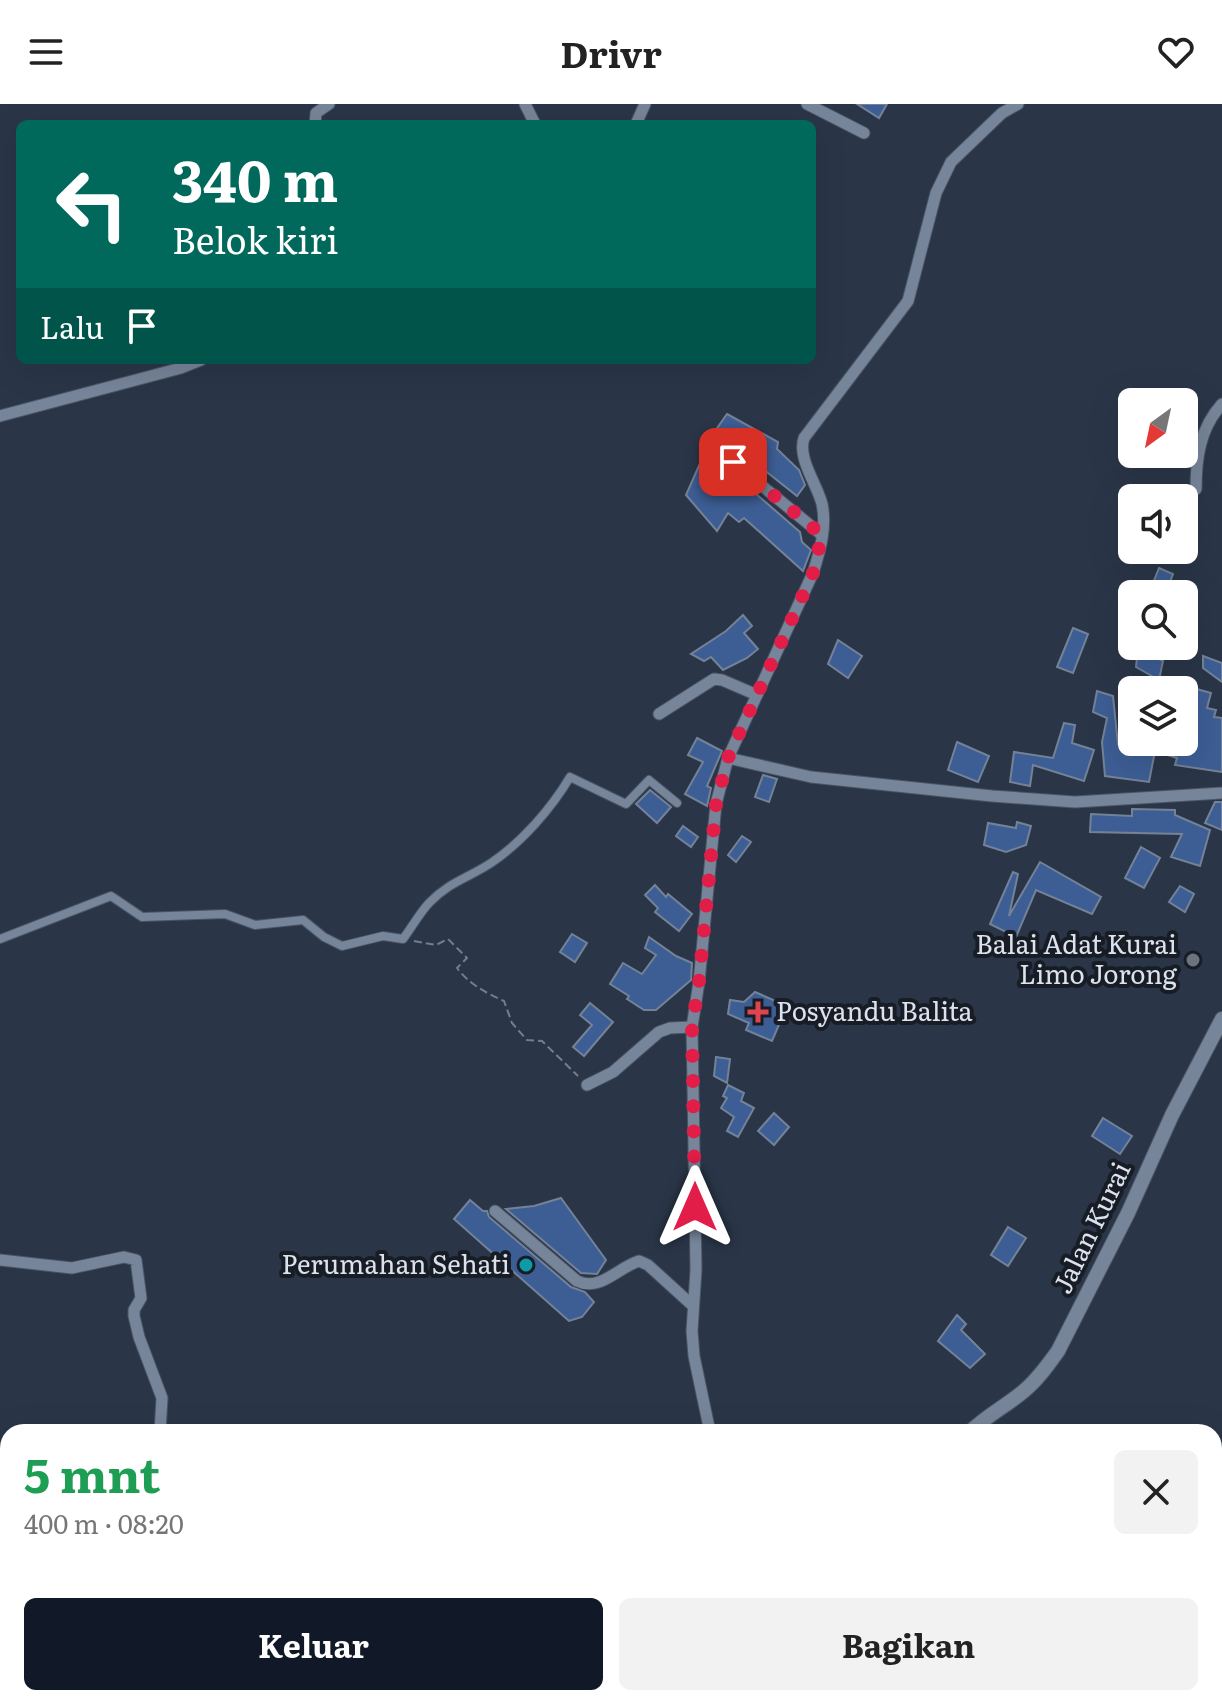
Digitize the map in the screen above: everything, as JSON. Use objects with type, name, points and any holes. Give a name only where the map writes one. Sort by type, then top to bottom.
[{"type":"street","points":[[315,120],[316,113],[329,104]]},
{"type":"street","points":[[807,104],[864,133]]},
{"type":"street","points":[[708,1424],[694,1356],[692,1305],[696,1270],[692,1027],[716,804],[728,758],[813,573],[822,535],[822,507],[802,449],[804,438],[908,301],[936,193],[951,162],[1002,113],[1018,104]]},
{"type":"street","points":[[0,416],[191,364]]},
{"type":"street","points":[[1196,484],[1201,438],[1222,404]]},
{"type":"street","points":[[711,444],[822,535]]},
{"type":"street","points":[[659,714],[714,679],[757,695]]},
{"type":"street","points":[[728,758],[811,777],[1075,802],[1222,793]]},
{"type":"street","points":[[0,939],[111,896],[142,917],[225,914],[255,925],[303,920],[324,937],[342,946],[383,936],[403,939],[428,905],[454,881],[490,864],[512,846],[557,798],[570,777],[626,804],[649,780],[677,803]]},
{"type":"street","name":"Jalan Kurai","points":[[978,1424],[1025,1391],[1058,1351],[1222,1019]]},
{"type":"street","points":[[587,1085],[613,1072],[659,1032],[692,1027]]},
{"type":"street","points":[[495,1211],[577,1281],[595,1285],[639,1261],[648,1265],[692,1305]]},
{"type":"street","points":[[0,1260],[72,1268],[124,1257],[136,1260],[141,1298],[134,1316],[162,1398],[160,1424]]},
{"type":"path","points":[[403,939],[436,945],[448,939],[467,958],[457,968],[464,977],[504,1001],[512,1023],[527,1040],[542,1041],[587,1085]]},
{"type":"building","points":[[857,104],[887,104],[879,118]]},
{"type":"building","points":[[727,414],[778,442],[777,449],[799,470],[805,485],[797,496],[715,431]]},
{"type":"building","points":[[717,460],[800,532],[802,542],[811,550],[803,571],[744,518],[739,522],[728,513],[717,531],[686,495],[701,461]]},
{"type":"building","points":[[1159,568],[1173,574],[1171,580],[1154,580]]},
{"type":"building","points":[[743,615],[752,626],[744,633],[758,649],[747,658],[723,670],[711,657],[704,661],[691,654],[726,631]]},
{"type":"building","points":[[1073,628],[1088,634],[1073,673],[1057,667]]},
{"type":"building","points":[[838,640],[862,656],[848,678],[828,664]]},
{"type":"building","points":[[1203,656],[1222,663],[1222,682],[1203,668]]},
{"type":"building","points":[[1137,660],[1163,661],[1160,676],[1152,676],[1136,667]]},
{"type":"building","points":[[1198,689],[1211,693],[1207,708],[1216,710],[1214,717],[1222,718],[1222,772],[1175,765],[1177,758],[1171,756],[1198,756]]},
{"type":"building","points":[[1097,691],[1113,696],[1118,756],[1154,756],[1149,782],[1105,776],[1102,742],[1107,718],[1093,712]]},
{"type":"building","points":[[1064,723],[1075,725],[1072,743],[1094,750],[1084,781],[1033,765],[1030,786],[1010,782],[1014,752],[1053,758]]},
{"type":"building","points":[[697,738],[722,751],[707,786],[711,788],[707,806],[685,794],[703,762],[688,755]]},
{"type":"building","points":[[957,742],[989,756],[978,782],[948,770]]},
{"type":"building","points":[[763,775],[777,779],[769,802],[755,797]]},
{"type":"building","points":[[650,790],[671,807],[657,823],[636,804]]},
{"type":"building","points":[[1215,802],[1222,802],[1222,830],[1205,823]]},
{"type":"building","points":[[1132,809],[1175,810],[1175,815],[1210,830],[1200,866],[1171,857],[1182,834],[1090,832],[1091,814],[1132,816]]},
{"type":"building","points":[[1017,822],[1031,826],[1026,845],[1006,852],[984,845],[988,823],[1016,828]]},
{"type":"building","points":[[683,826],[698,837],[691,847],[676,836]]},
{"type":"building","points":[[742,836],[751,842],[736,862],[728,855]]},
{"type":"building","points":[[1141,847],[1160,858],[1144,888],[1125,878]]},
{"type":"building","points":[[1040,862],[1101,897],[1092,914],[1036,890],[1016,937],[990,924],[1013,872],[1018,874],[1009,916]]},
{"type":"building","points":[[655,885],[666,897],[668,894],[692,914],[679,931],[655,912],[658,908],[645,895]]},
{"type":"building","points":[[1180,886],[1194,894],[1185,912],[1169,902]]},
{"type":"building","points":[[572,934],[587,943],[575,962],[560,952]]},
{"type":"building","points":[[649,937],[692,963],[691,980],[656,1010],[644,1010],[610,984],[623,963],[642,974],[656,955],[645,948]]},
{"type":"building","points":[[755,992],[787,1006],[772,1041],[746,1030],[749,1023],[728,1014],[730,1000],[744,1002]]},
{"type":"building","points":[[590,1003],[613,1022],[584,1056],[573,1047],[592,1025],[580,1015]]},
{"type":"building","points":[[716,1057],[730,1059],[727,1083],[714,1076]]},
{"type":"building","points":[[728,1085],[744,1093],[741,1101],[754,1108],[738,1137],[727,1131],[734,1117],[721,1108],[727,1098],[723,1096]]},
{"type":"building","points":[[774,1113],[789,1127],[774,1145],[758,1131]]},
{"type":"building","points":[[1103,1118],[1132,1136],[1120,1154],[1092,1136]]},
{"type":"building","name":"Perumahan Sehati","points":[[561,1198],[606,1260],[597,1274],[581,1273],[506,1209],[534,1206]]},
{"type":"building","name":"Perumahan Sehati","points":[[470,1200],[487,1211],[489,1217],[571,1287],[585,1292],[594,1302],[582,1317],[569,1321],[454,1219]]},
{"type":"building","points":[[1008,1227],[1026,1238],[1008,1266],[991,1255]]},
{"type":"building","points":[[957,1315],[966,1324],[961,1330],[985,1354],[970,1368],[938,1341]]},
{"type":"place","name":"Balai Adat Kurai Limo Jorong","points":[[1193,960]]},
{"type":"place","name":"Posyandu Balita","points":[[758,1012]]},
{"type":"place","name":"Perumahan Sehati","points":[[526,1265]]},
{"type":"route","points":[[695,1207],[692,1027],[716,804],[728,758],[813,573],[822,535],[733,462]]}]
